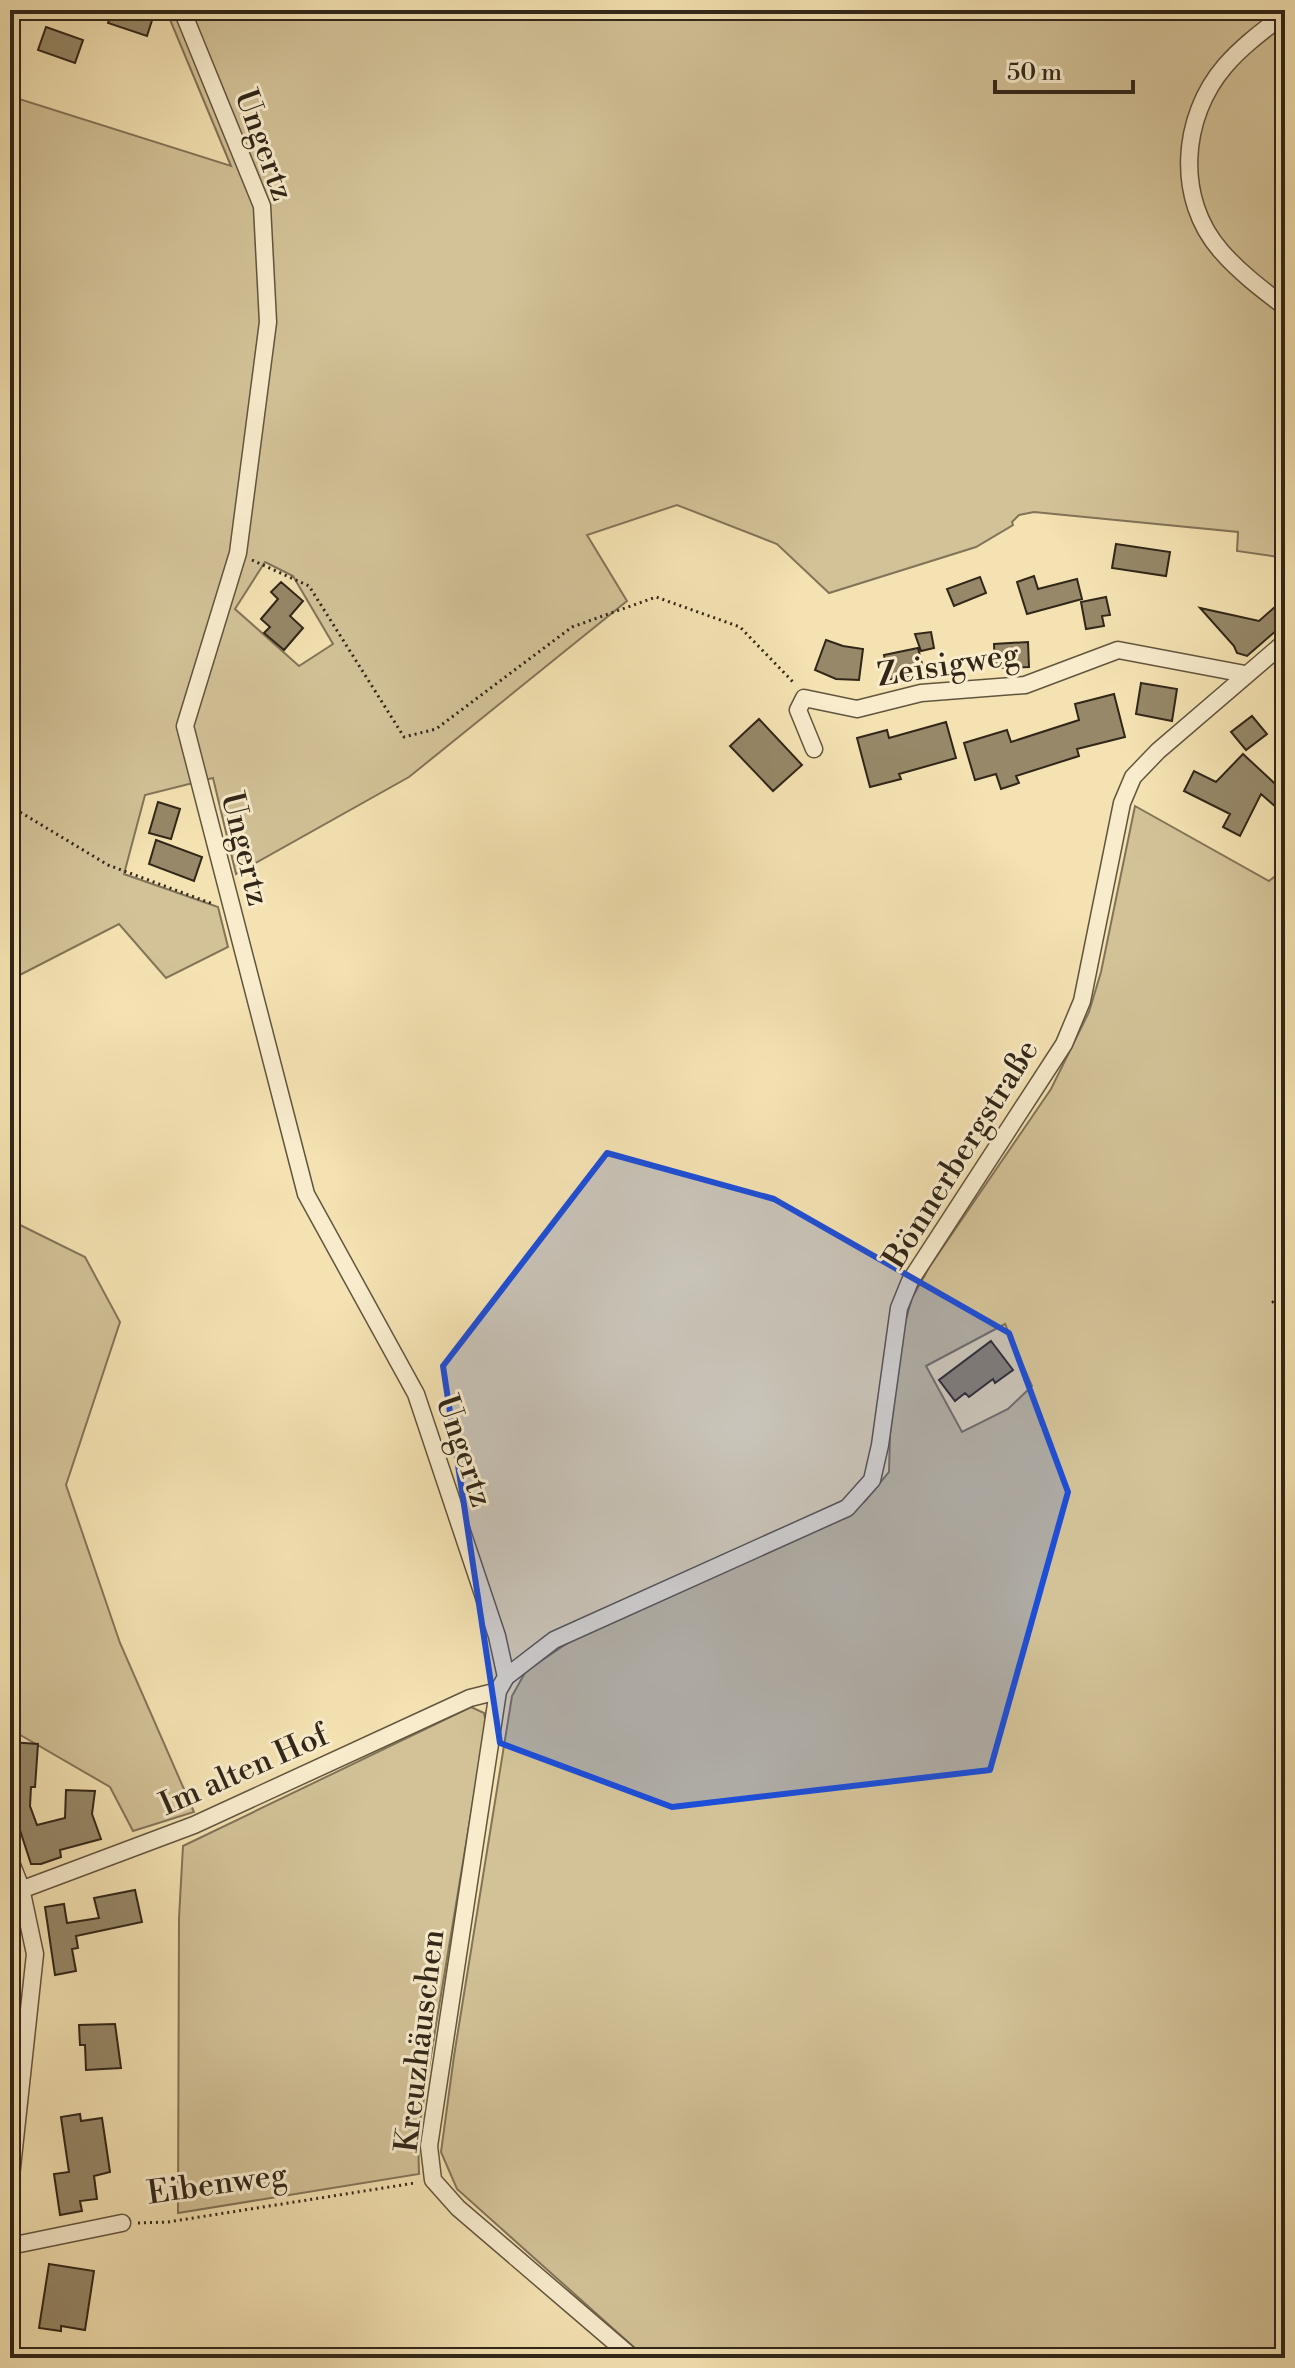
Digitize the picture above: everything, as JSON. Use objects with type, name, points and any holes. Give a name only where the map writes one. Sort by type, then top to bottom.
[{"type":"street","name":"Ungertz","points":[[182,10],[262,206],[268,322],[238,553],[185,726],[306,1194],[416,1394],[497,1636],[502,1684]]},
{"type":"street","points":[[1285,14],[1242,48],[1216,79],[1197,116],[1190,142],[1189,169],[1201,222],[1220,251],[1285,307]]},
{"type":"street","name":"Bönnerbergstraße","points":[[502,1684],[554,1640],[847,1508],[872,1480],[880,1445],[899,1308],[917,1270],[1064,1044],[1082,1001],[1122,803],[1133,777],[1245,674],[1285,642]]},
{"type":"street","name":"Zeisigweg","points":[[810,699],[857,709],[921,693],[1025,685],[1118,650],[1245,674]]},
{"type":"street","points":[[810,699],[804,698],[798,710],[814,749]]},
{"type":"street","name":"Im alten Hof","points":[[15,1891],[194,1825],[502,1684]]},
{"type":"street","name":"Kreuzhäuschen","points":[[502,1684],[429,2146],[433,2180],[458,2208],[633,2358]]},
{"type":"street","points":[[10,1860],[15,1891],[35,1954],[10,2186]]},
{"type":"street","name":"Eibenweg","points":[[10,2246],[122,2223]]},
{"type":"path","points":[[238,553],[309,586],[404,737],[436,729],[572,627],[656,597],[740,627],[810,699]]},
{"type":"path","points":[[10,806],[108,865],[231,911]]},
{"type":"path","points":[[1285,1280],[1273,1302],[1283,1313],[1285,1311]]},
{"type":"path","name":"Eibenweg","points":[[122,2223],[168,2222],[433,2180]]},
{"type":"highlighted area","points":[[607,1153],[774,1199],[1009,1333],[1068,1492],[990,1770],[672,1807],[500,1743],[443,1366]]},
{"type":"shaded area","points":[[166,10],[1285,10],[1285,558],[1237,551],[1238,532],[1034,512],[1019,515],[1012,522],[1013,525],[976,547],[829,593],[777,544],[677,505],[587,535],[627,601],[409,777],[236,874],[213,778],[145,795],[124,874],[218,907],[228,947],[166,978],[119,924],[10,980],[10,96],[231,166]],"holes":[[[265,562],[293,576],[333,644],[299,666],[235,609]]]},
{"type":"shaded area","points":[[1135,806],[1269,881],[1285,868],[1285,2358],[646,2358],[457,2189],[441,2152],[512,1696],[526,1671],[581,1634],[844,1518],[865,1501],[889,1472],[901,1337],[912,1298],[930,1266],[1051,1089],[1089,1012],[1101,972]],"holes":[[[1005,1324],[1032,1386],[1008,1409],[962,1432],[926,1366]]]},
{"type":"shaded area","points":[[10,1220],[85,1257],[120,1322],[66,1485],[120,1643],[194,1812],[133,1831],[110,1787],[10,1729]]},
{"type":"shaded area","points":[[471,1707],[484,1713],[486,1723],[418,2134],[419,2174],[178,2213],[179,1918],[183,1846]]},
{"type":"building","points":[[113,10],[143,10],[154,14],[147,36],[108,23]]},
{"type":"building","points":[[46,27],[83,40],[75,63],[38,50]]},
{"type":"building","points":[[1116,544],[1170,552],[1166,576],[1112,568]]},
{"type":"building","points":[[1034,576],[1038,589],[1077,579],[1082,599],[1027,614],[1017,582]]},
{"type":"building","points":[[980,577],[986,593],[954,606],[947,589]]},
{"type":"building","points":[[281,582],[303,601],[290,616],[303,628],[284,650],[264,633],[270,627],[261,619],[278,599],[271,592]]},
{"type":"building","points":[[1106,597],[1110,615],[1102,616],[1104,626],[1086,629],[1081,602]]},
{"type":"building","points":[[1285,598],[1285,623],[1247,656],[1237,653],[1200,608],[1259,621]]},
{"type":"building","points":[[931,632],[934,648],[921,651],[915,634]]},
{"type":"building","points":[[826,640],[863,649],[859,680],[836,679],[815,670]]},
{"type":"building","points":[[1028,642],[1029,667],[995,668],[994,644]]},
{"type":"building","points":[[918,648],[924,672],[889,680],[884,655]]},
{"type":"building","points":[[1141,683],[1177,689],[1172,721],[1136,714]]},
{"type":"building","points":[[1114,694],[1125,737],[1077,749],[1079,756],[1016,776],[1019,783],[1001,789],[996,774],[975,780],[964,743],[1007,730],[1011,742],[1079,720],[1075,704]]},
{"type":"building","points":[[1252,716],[1267,734],[1246,750],[1231,732]]},
{"type":"building","points":[[759,719],[802,765],[773,791],[730,746]]},
{"type":"building","points":[[946,722],[956,758],[899,774],[901,779],[870,787],[857,738],[887,730],[889,738]]},
{"type":"building","points":[[1243,754],[1285,793],[1285,802],[1278,809],[1261,794],[1240,836],[1223,827],[1230,814],[1184,791],[1194,771],[1216,782]]},
{"type":"building","points":[[158,802],[180,809],[171,839],[149,833]]},
{"type":"building","points":[[156,840],[202,857],[194,881],[149,864]]},
{"type":"building","points":[[991,1341],[1013,1370],[995,1383],[993,1379],[969,1397],[965,1393],[955,1401],[939,1380]]},
{"type":"building","points":[[10,1742],[38,1744],[35,1787],[31,1787],[30,1806],[37,1825],[65,1818],[66,1790],[95,1791],[92,1814],[101,1839],[60,1850],[61,1857],[31,1864],[16,1818],[10,1818]]},
{"type":"building","points":[[135,1890],[142,1922],[76,1936],[78,1948],[72,1949],[76,1971],[55,1975],[45,1907],[64,1904],[67,1923],[99,1918],[94,1898]]},
{"type":"building","points":[[115,2024],[121,2068],[86,2070],[85,2045],[80,2045],[79,2025]]},
{"type":"building","points":[[80,2114],[81,2121],[102,2118],[110,2172],[94,2176],[97,2199],[80,2201],[82,2211],[60,2215],[54,2174],[69,2172],[61,2117]]},
{"type":"building","points":[[49,2264],[94,2271],[85,2330],[61,2326],[61,2331],[39,2328]]}]
